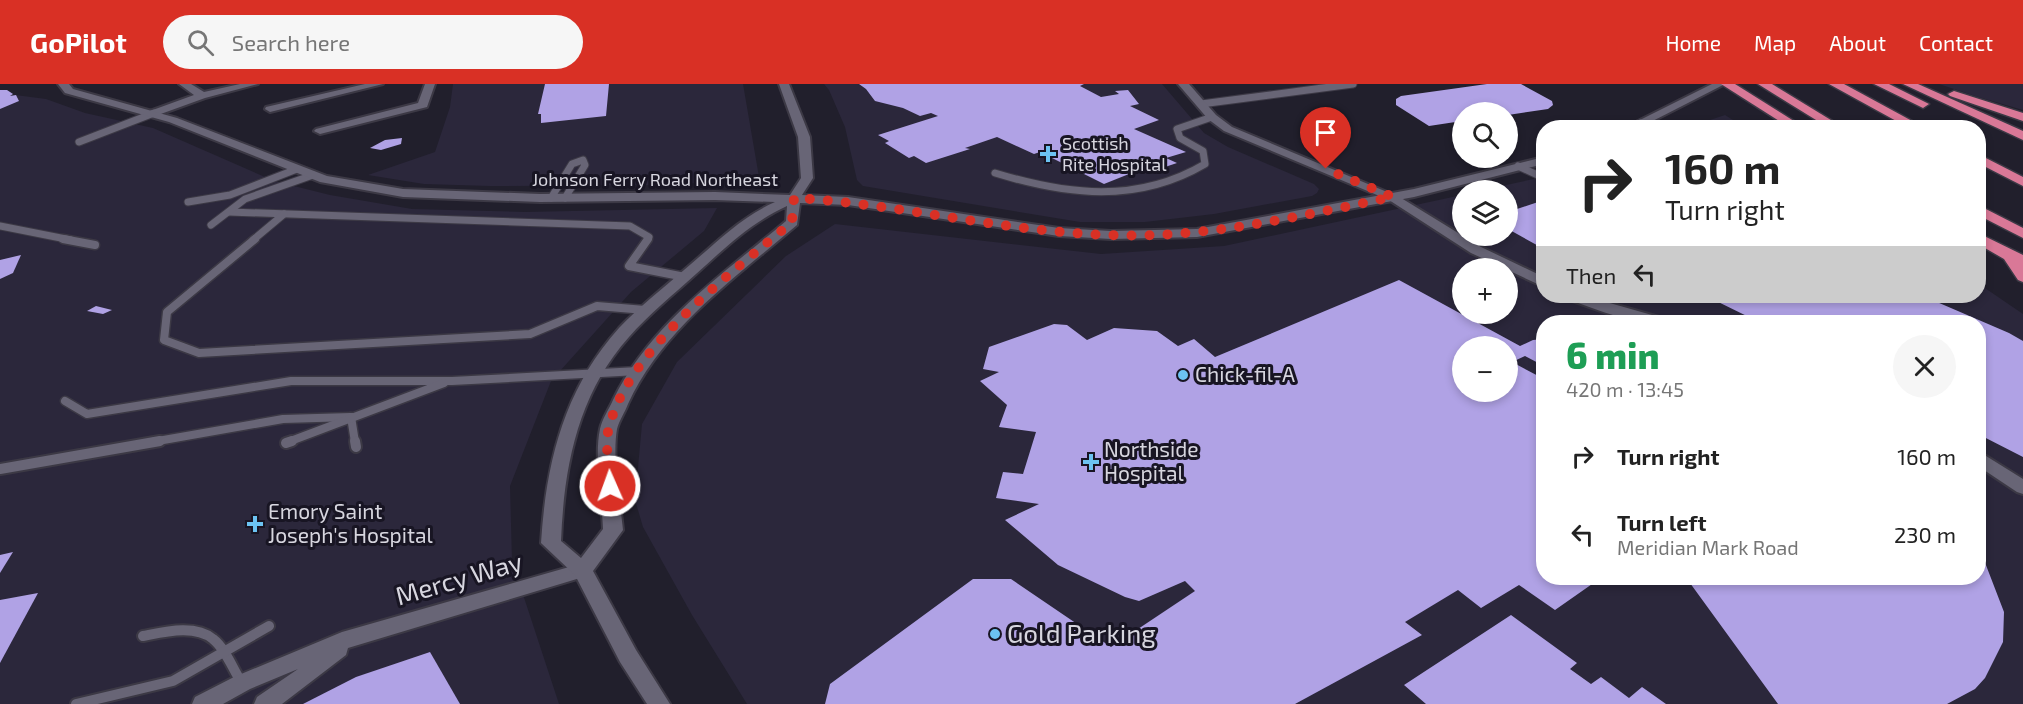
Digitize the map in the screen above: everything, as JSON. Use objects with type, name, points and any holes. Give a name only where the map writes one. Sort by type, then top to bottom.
[{"type":"highway","points":[[1727,84],[1786,120]]},
{"type":"highway","points":[[1764,84],[1825,120]]},
{"type":"highway","points":[[1835,84],[1904,120]]},
{"type":"highway","points":[[1880,84],[1938,111]]},
{"type":"highway","points":[[1909,84],[2023,136]]},
{"type":"highway","points":[[1926,84],[2023,117]]},
{"type":"highway","points":[[1986,134],[2023,150]]},
{"type":"highway","points":[[1986,163],[2023,182]]},
{"type":"highway","points":[[1986,213],[2023,234]]},
{"type":"highway","points":[[1986,241],[2016,258],[2023,277]]},
{"type":"main road","name":"Johnson Ferry Road Northeast","points":[[63,84],[69,91],[154,113],[313,175],[355,186],[403,193],[551,198],[794,198],[848,201],[1059,232],[1121,236],[1197,233],[1393,197],[1510,168]]},
{"type":"main road","points":[[184,84],[202,96]]},
{"type":"main road","points":[[154,113],[202,96],[253,84]]},
{"type":"main road","points":[[270,109],[378,84]]},
{"type":"main road","points":[[320,131],[423,105],[429,84]]},
{"type":"main road","points":[[583,570],[613,530],[607,442],[609,427],[638,371],[684,315],[792,222],[794,198],[807,178],[804,137],[783,84]]},
{"type":"main road","points":[[1183,84],[1212,117],[1228,129],[1393,197],[1476,250],[1536,279]]},
{"type":"main road","points":[[1645,120],[1720,84]]},
{"type":"main road","name":"Johnson Ferry Road Northeast","points":[[1518,166],[1536,162]]},
{"type":"main road","points":[[659,704],[628,656],[583,570],[551,543],[553,494],[559,456],[576,408],[593,374],[615,343],[645,310],[752,218],[794,198]]},
{"type":"main road","points":[[1592,303],[1635,315]]},
{"type":"main road","points":[[1986,463],[2023,488]]},
{"type":"main road","name":"Mercy Way","points":[[202,704],[242,683],[350,638],[583,570]]},
{"type":"main road","points":[[265,704],[309,673],[350,638]]},
{"type":"lane","points":[[1201,104],[1353,84]]},
{"type":"lane","points":[[79,142],[154,113]]},
{"type":"lane","points":[[995,172],[1042,188],[1112,193],[1147,187],[1183,177],[1205,164],[1203,151],[1180,138],[1177,129],[1212,117]]},
{"type":"lane","points":[[551,198],[572,164],[583,159],[585,165],[565,198]]},
{"type":"lane","points":[[1518,166],[1536,174]]},
{"type":"lane","points":[[188,202],[230,195],[297,169]]},
{"type":"lane","points":[[211,225],[245,199],[313,175]]},
{"type":"lane","points":[[230,195],[245,199]]},
{"type":"lane","points":[[229,212],[630,226],[649,237],[629,266],[685,277]]},
{"type":"lane","points":[[284,214],[167,312],[164,340],[199,353],[530,334],[597,306],[645,310]]},
{"type":"lane","points":[[0,226],[95,245]]},
{"type":"lane","points":[[65,401],[87,414],[291,381],[452,381],[638,371]]},
{"type":"lane","points":[[286,443],[452,381]]},
{"type":"lane","points":[[351,417],[356,447]]},
{"type":"lane","points":[[0,469],[283,419],[351,417]]},
{"type":"lane","points":[[76,704],[173,681],[269,626]]},
{"type":"lane","points":[[142,636],[169,632],[198,633],[213,639],[242,683]]},
{"type":"shaded area","points":[[453,84],[743,84],[759,177],[673,185],[490,186],[424,184],[368,175],[435,152],[450,107]]},
{"type":"shaded area","name":"Scottish Rite Hospital","points":[[824,84],[1162,84],[1204,133],[1228,147],[1314,184],[1319,189],[1312,196],[1214,214],[1145,222],[1080,222],[863,186],[857,180],[845,127],[829,90]]},
{"type":"shaded area","points":[[1939,84],[2023,84],[2023,110],[1978,97]]},
{"type":"shaded area","points":[[0,93],[46,99],[85,113],[153,128],[274,181],[330,195],[412,209],[525,212],[717,208],[704,231],[631,292],[551,381],[510,486],[512,561],[559,704],[0,704]]},
{"type":"shaded area","points":[[1725,115],[1733,120],[1710,120]]},
{"type":"shaded area","name":"Northside Hospital","points":[[1536,179],[1536,303],[1986,303],[1986,289],[2023,314],[2023,704],[747,704],[692,615],[643,527],[635,500],[642,424],[677,362],[786,256],[835,224],[1101,254],[1224,246],[1452,197],[1452,246],[1518,246],[1518,182]]},
{"type":"building","points":[[545,84],[609,84],[606,116],[541,123],[541,114],[538,114]]},
{"type":"building","points":[[859,84],[1084,84],[1080,86],[1101,97],[1119,94],[1115,91],[1128,90],[1139,104],[1130,106],[1159,120],[1134,129],[1186,152],[1166,158],[1177,163],[1165,167],[1154,163],[1125,172],[1129,174],[1104,184],[1040,152],[1034,154],[997,137],[965,148],[970,149],[926,163],[914,156],[909,158],[885,143],[889,141],[878,135],[938,116],[931,113],[920,116],[903,108],[875,101]]},
{"type":"building","points":[[1487,84],[1521,84],[1552,101],[1553,105],[1548,109],[1518,114],[1518,102],[1452,102],[1452,123],[1429,126],[1396,105],[1396,99],[1401,96]]},
{"type":"building","points":[[0,90],[7,90],[13,94],[10,96],[16,95],[19,101],[0,109]]},
{"type":"building","points":[[402,138],[401,144],[381,150],[370,148],[385,140]]},
{"type":"building","points":[[1536,203],[1536,245],[1518,235],[1518,209]]},
{"type":"building","points":[[21,255],[13,273],[0,279],[0,260]]},
{"type":"building","points":[[1399,280],[1452,309],[1452,324],[1480,324],[1502,336],[1452,336],[1452,402],[1518,402],[1518,365],[1536,375],[1536,585],[1591,585],[1555,610],[1519,585],[1481,608],[1458,590],[1405,622],[1422,635],[1295,704],[825,704],[830,684],[973,579],[1011,579],[1111,647],[1195,591],[1185,581],[1139,601],[1125,597],[1058,565],[1005,520],[1039,504],[996,498],[1003,472],[1023,474],[1036,432],[999,427],[1007,405],[980,381],[999,372],[983,369],[989,347],[1054,324],[1067,325],[1087,340],[1114,328],[1157,331],[1178,346],[1194,339],[1215,357]]},
{"type":"building","points":[[1720,303],[1939,303],[1967,315],[1745,315]]},
{"type":"building","points":[[96,306],[112,310],[103,314],[87,311]]},
{"type":"building","points":[[1986,323],[2023,341],[2023,457],[1986,438]]},
{"type":"building","points":[[1536,340],[1536,362],[1525,356],[1518,359],[1518,345]]},
{"type":"building","points":[[13,552],[0,573],[0,555]]},
{"type":"building","points":[[1986,565],[2004,612],[2003,642],[1985,678],[1975,689],[1947,704],[1778,704],[1691,585],[1986,585]]},
{"type":"building","points":[[38,593],[0,663],[0,600]]},
{"type":"building","points":[[1511,615],[1577,663],[1570,669],[1591,684],[1601,677],[1629,698],[1642,687],[1666,704],[1426,704],[1404,685]]},
{"type":"building","points":[[430,652],[460,704],[303,704],[356,677]]},
{"type":"place","name":"Scottish Rite Hospital","points":[[1048,154]]},
{"type":"place","name":"Chick-fil-A","points":[[1183,375]]},
{"type":"place","name":"Northside Hospital","points":[[1091,462]]},
{"type":"place","name":"Emory Saint Joseph's Hospital","points":[[255,524]]},
{"type":"place","name":"Gold Parking","points":[[995,634]]},
{"type":"route","points":[[610,486],[607,442],[609,427],[638,371],[654,349],[694,305],[792,222],[794,198],[848,201],[1059,232],[1111,236],[1197,233],[1393,197],[1326,169]]}]
